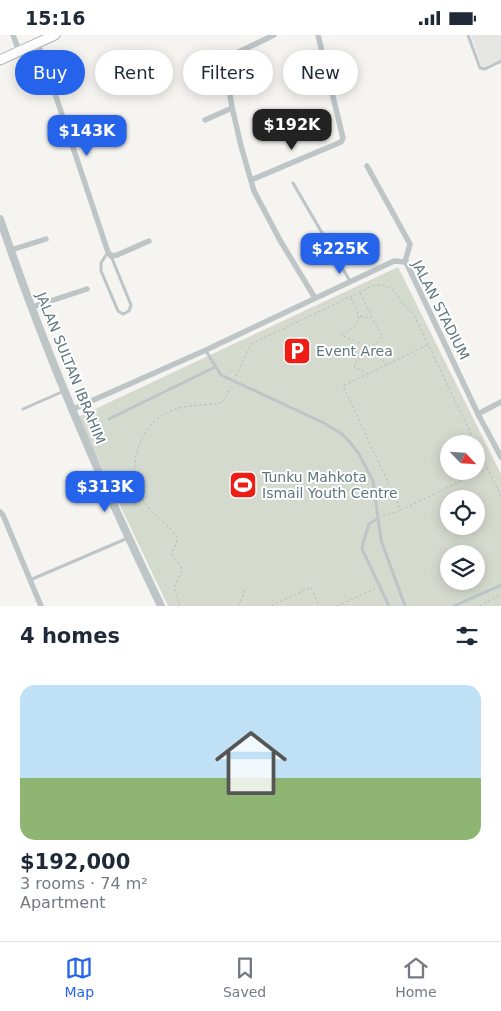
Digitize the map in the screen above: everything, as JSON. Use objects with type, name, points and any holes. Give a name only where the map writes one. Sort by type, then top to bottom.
[{"type":"main road","points":[[21,50],[42,39],[55,35]]},
{"type":"main road","points":[[0,60],[15,53]]},
{"type":"street","points":[[13,35],[19,50]]},
{"type":"street","points":[[243,50],[274,35]]},
{"type":"street","points":[[251,180],[341,142],[343,138],[318,35]]},
{"type":"street","points":[[42,39],[109,254],[117,255],[149,241]]},
{"type":"street","points":[[230,95],[241,146],[254,191],[268,219],[315,298]]},
{"type":"street","points":[[205,120],[232,108]]},
{"type":"street","points":[[367,166],[410,244],[405,262]]},
{"type":"street","name":"JALAN SULTAN IBRAHIM","points":[[0,219],[2,231],[11,250],[71,410],[128,538],[161,606]]},
{"type":"street","points":[[11,250],[46,239]]},
{"type":"street","name":"JALAN STADIUM","points":[[71,410],[206,350],[394,261],[405,262],[478,414],[501,457]]},
{"type":"street","points":[[32,307],[87,289]]},
{"type":"street","points":[[478,414],[501,402]]},
{"type":"street","points":[[0,512],[3,515],[41,606]]},
{"type":"lane","points":[[468,35],[480,68],[485,69],[501,61]]},
{"type":"lane","points":[[293,183],[350,281]]},
{"type":"lane","points":[[109,254],[131,305],[129,311],[123,314],[118,311],[101,271],[101,263],[109,254]]},
{"type":"lane","points":[[206,350],[221,375],[302,412],[342,434],[359,454],[373,481],[380,540],[405,606]]},
{"type":"lane","points":[[109,419],[215,367]]},
{"type":"lane","points":[[23,409],[64,391]]},
{"type":"lane","points":[[377,519],[369,524],[362,543],[362,549],[389,606]]},
{"type":"lane","points":[[30,581],[128,538]]},
{"type":"lane","points":[[454,606],[501,585]]},
{"type":"path","points":[[180,606],[174,589],[182,570],[181,565],[174,560],[172,552],[178,539],[152,513],[143,501],[135,472],[134,460],[144,435],[161,416],[184,407],[223,402],[251,344],[375,285],[385,285],[393,288],[406,309],[412,313],[472,435]]},
{"type":"path","points":[[360,293],[382,337],[372,348],[387,365]]},
{"type":"path","points":[[350,297],[360,316],[354,328],[340,335],[364,345],[354,367],[368,374]]},
{"type":"path","points":[[360,316],[372,318]]},
{"type":"path","points":[[401,510],[342,386],[428,345]]},
{"type":"path","points":[[485,462],[501,496]]},
{"type":"path","points":[[377,519],[401,510],[488,468]]},
{"type":"path","points":[[271,606],[311,587],[319,606]]},
{"type":"path","points":[[337,606],[380,587]]},
{"type":"path","points":[[238,606],[245,591],[243,590]]},
{"type":"path","points":[[479,606],[501,595]]},
{"type":"shaded area","points":[[471,35],[501,35],[501,59],[482,67]]},
{"type":"shaded area","points":[[398,267],[482,435],[440,435],[440,480],[485,480],[485,442],[501,474],[501,606],[168,606],[78,417]]},
{"type":"place","name":"Event Area","points":[[297,351]]},
{"type":"place","name":"Tunku Mahkota Ismail Youth Centre","points":[[243,485]]}]
